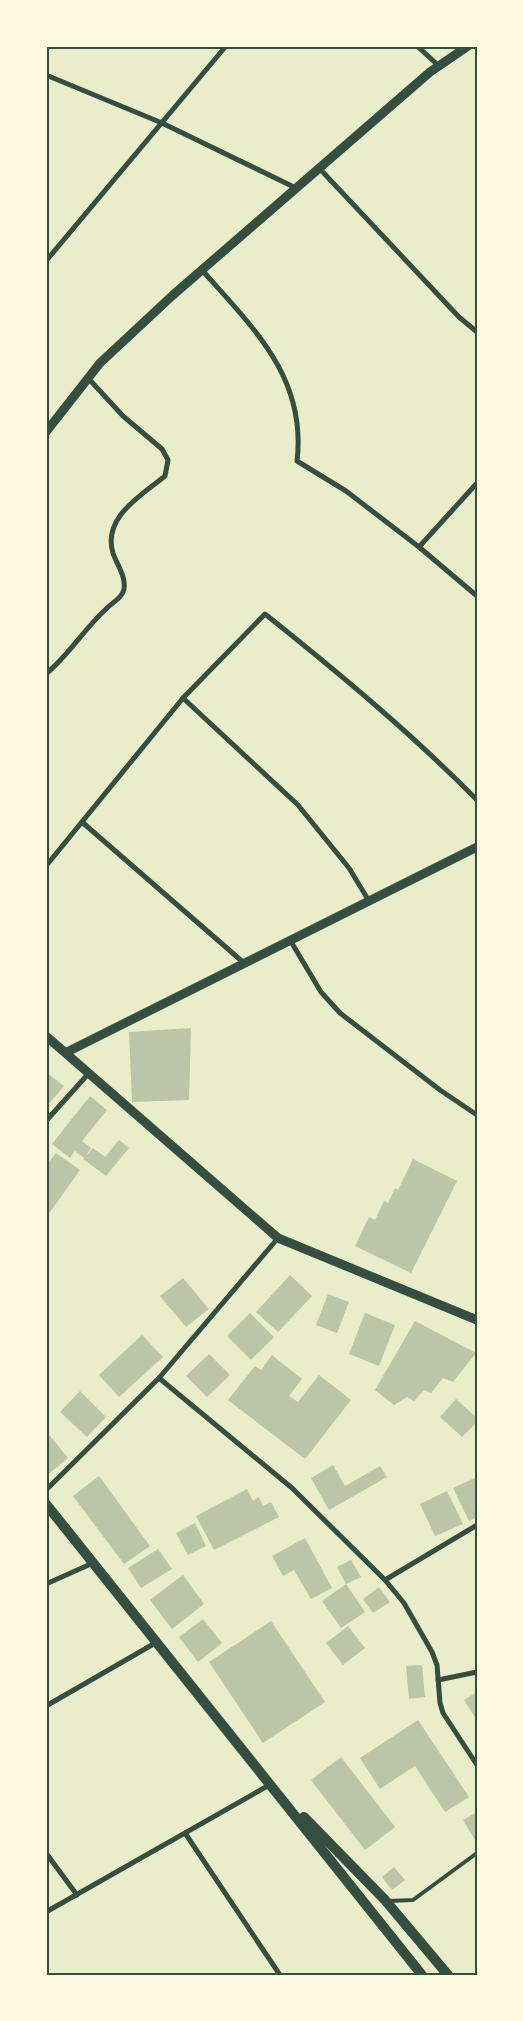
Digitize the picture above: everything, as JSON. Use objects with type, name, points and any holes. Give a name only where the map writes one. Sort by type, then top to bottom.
[{"type":"main road","points":[[46,1504],[422,1975]]},
{"type":"main road","points":[[271,1784],[385,1900],[448,1975]]},
{"type":"street","points":[[46,261],[226,46]]},
{"type":"street","points":[[417,46],[439,66]]},
{"type":"street","points":[[46,432],[100,363],[202,270],[319,168],[439,66],[468,46]]},
{"type":"street","points":[[46,74],[162,123],[296,188]]},
{"type":"street","points":[[319,168],[459,317],[477,332]]},
{"type":"street","points":[[202,270],[266,344],[285,377],[296,411],[300,440],[297,461],[346,491],[419,547],[477,596]]},
{"type":"street","points":[[46,674],[67,654],[107,608],[120,597],[124,580],[112,552],[112,527],[120,514],[165,476],[168,468],[168,460],[162,449],[123,416],[88,378]]},
{"type":"street","points":[[419,547],[477,483]]},
{"type":"street","points":[[46,866],[183,698],[266,614],[359,690],[440,762],[477,800]]},
{"type":"street","points":[[183,698],[298,805],[349,868],[369,901]]},
{"type":"street","points":[[82,822],[244,963]]},
{"type":"street","points":[[66,1052],[477,847]]},
{"type":"street","points":[[290,940],[321,992],[340,1013],[440,1090],[477,1115]]},
{"type":"street","points":[[46,1036],[90,1072],[278,1238],[477,1320]]},
{"type":"street","points":[[46,1121],[90,1072]]},
{"type":"street","points":[[46,1490],[159,1378],[278,1238]]},
{"type":"street","points":[[159,1378],[292,1488],[385,1580],[404,1603],[432,1652],[443,1713],[477,1765]]},
{"type":"street","points":[[385,1580],[477,1525]]},
{"type":"street","points":[[46,1584],[94,1562]]},
{"type":"street","points":[[46,1706],[157,1642]]},
{"type":"street","points":[[438,1680],[477,1672]]},
{"type":"street","points":[[46,1912],[271,1784]]},
{"type":"street","points":[[185,1833],[280,1975]]},
{"type":"street","points":[[46,1853],[77,1895]]},
{"type":"lane","points":[[385,1900],[413,1900],[477,1853]]},
{"type":"building","points":[[191,1028],[189,1100],[132,1102],[129,1032]]},
{"type":"building","points":[[46,1072],[64,1086],[46,1107]]},
{"type":"building","points":[[90,1096],[107,1110],[82,1141],[91,1148],[84,1158],[75,1151],[70,1158],[52,1144]]},
{"type":"building","points":[[119,1140],[129,1148],[106,1176],[83,1159],[93,1148],[105,1157]]},
{"type":"building","points":[[56,1153],[80,1170],[48,1215],[46,1213],[46,1166]]},
{"type":"building","points":[[413,1159],[457,1181],[411,1273],[355,1246],[369,1217],[375,1220],[384,1201],[388,1203],[395,1188],[398,1190]]},
{"type":"building","points":[[290,1275],[312,1296],[278,1332],[256,1312]]},
{"type":"building","points":[[183,1278],[209,1309],[186,1327],[160,1296]]},
{"type":"building","points":[[328,1294],[349,1302],[337,1333],[316,1325]]},
{"type":"building","points":[[250,1313],[274,1337],[251,1360],[227,1336]]},
{"type":"building","points":[[365,1313],[395,1325],[379,1366],[349,1354]]},
{"type":"building","points":[[415,1321],[476,1353],[453,1382],[443,1378],[431,1393],[424,1390],[414,1401],[407,1397],[394,1405],[375,1390]]},
{"type":"building","points":[[142,1335],[163,1357],[119,1397],[99,1375]]},
{"type":"building","points":[[209,1354],[230,1375],[207,1397],[186,1376]]},
{"type":"building","points":[[272,1355],[302,1379],[289,1396],[298,1402],[319,1375],[351,1400],[305,1459],[228,1400],[255,1366],[261,1370]]},
{"type":"building","points":[[80,1391],[106,1417],[87,1437],[60,1412]]},
{"type":"building","points":[[456,1399],[477,1418],[477,1422],[462,1437],[440,1417]]},
{"type":"building","points":[[46,1431],[68,1458],[46,1476]]},
{"type":"building","points":[[333,1465],[345,1486],[380,1466],[387,1477],[329,1510],[311,1478]]},
{"type":"building","points":[[99,1476],[150,1546],[124,1564],[73,1496]]},
{"type":"building","points":[[477,1477],[477,1517],[469,1521],[453,1488]]},
{"type":"building","points":[[247,1489],[253,1501],[259,1497],[263,1506],[271,1502],[279,1517],[214,1550],[196,1516]]},
{"type":"building","points":[[447,1491],[463,1524],[435,1536],[420,1504]]},
{"type":"building","points":[[195,1523],[206,1546],[188,1555],[176,1533]]},
{"type":"building","points":[[305,1538],[332,1588],[311,1599],[294,1570],[283,1576],[272,1556]]},
{"type":"building","points":[[158,1549],[172,1569],[141,1588],[128,1568]]},
{"type":"building","points":[[351,1560],[361,1577],[346,1584],[337,1567]]},
{"type":"building","points":[[183,1575],[204,1604],[172,1629],[150,1600]]},
{"type":"building","points":[[346,1584],[365,1612],[341,1628],[322,1601]]},
{"type":"building","points":[[379,1587],[390,1602],[373,1613],[363,1599]]},
{"type":"building","points":[[203,1619],[222,1643],[198,1662],[179,1637]]},
{"type":"building","points":[[271,1621],[325,1702],[263,1743],[209,1662]]},
{"type":"building","points":[[348,1626],[365,1648],[343,1665],[326,1643]]},
{"type":"building","points":[[422,1665],[425,1697],[409,1699],[406,1666]]},
{"type":"building","points":[[477,1692],[477,1720],[464,1700]]},
{"type":"building","points":[[418,1720],[469,1797],[445,1812],[415,1766],[380,1789],[360,1758]]},
{"type":"building","points":[[341,1757],[395,1827],[365,1850],[311,1780]]},
{"type":"building","points":[[477,1812],[477,1839],[475,1840],[463,1820]]},
{"type":"building","points":[[394,1867],[405,1880],[392,1890],[382,1877]]}]
